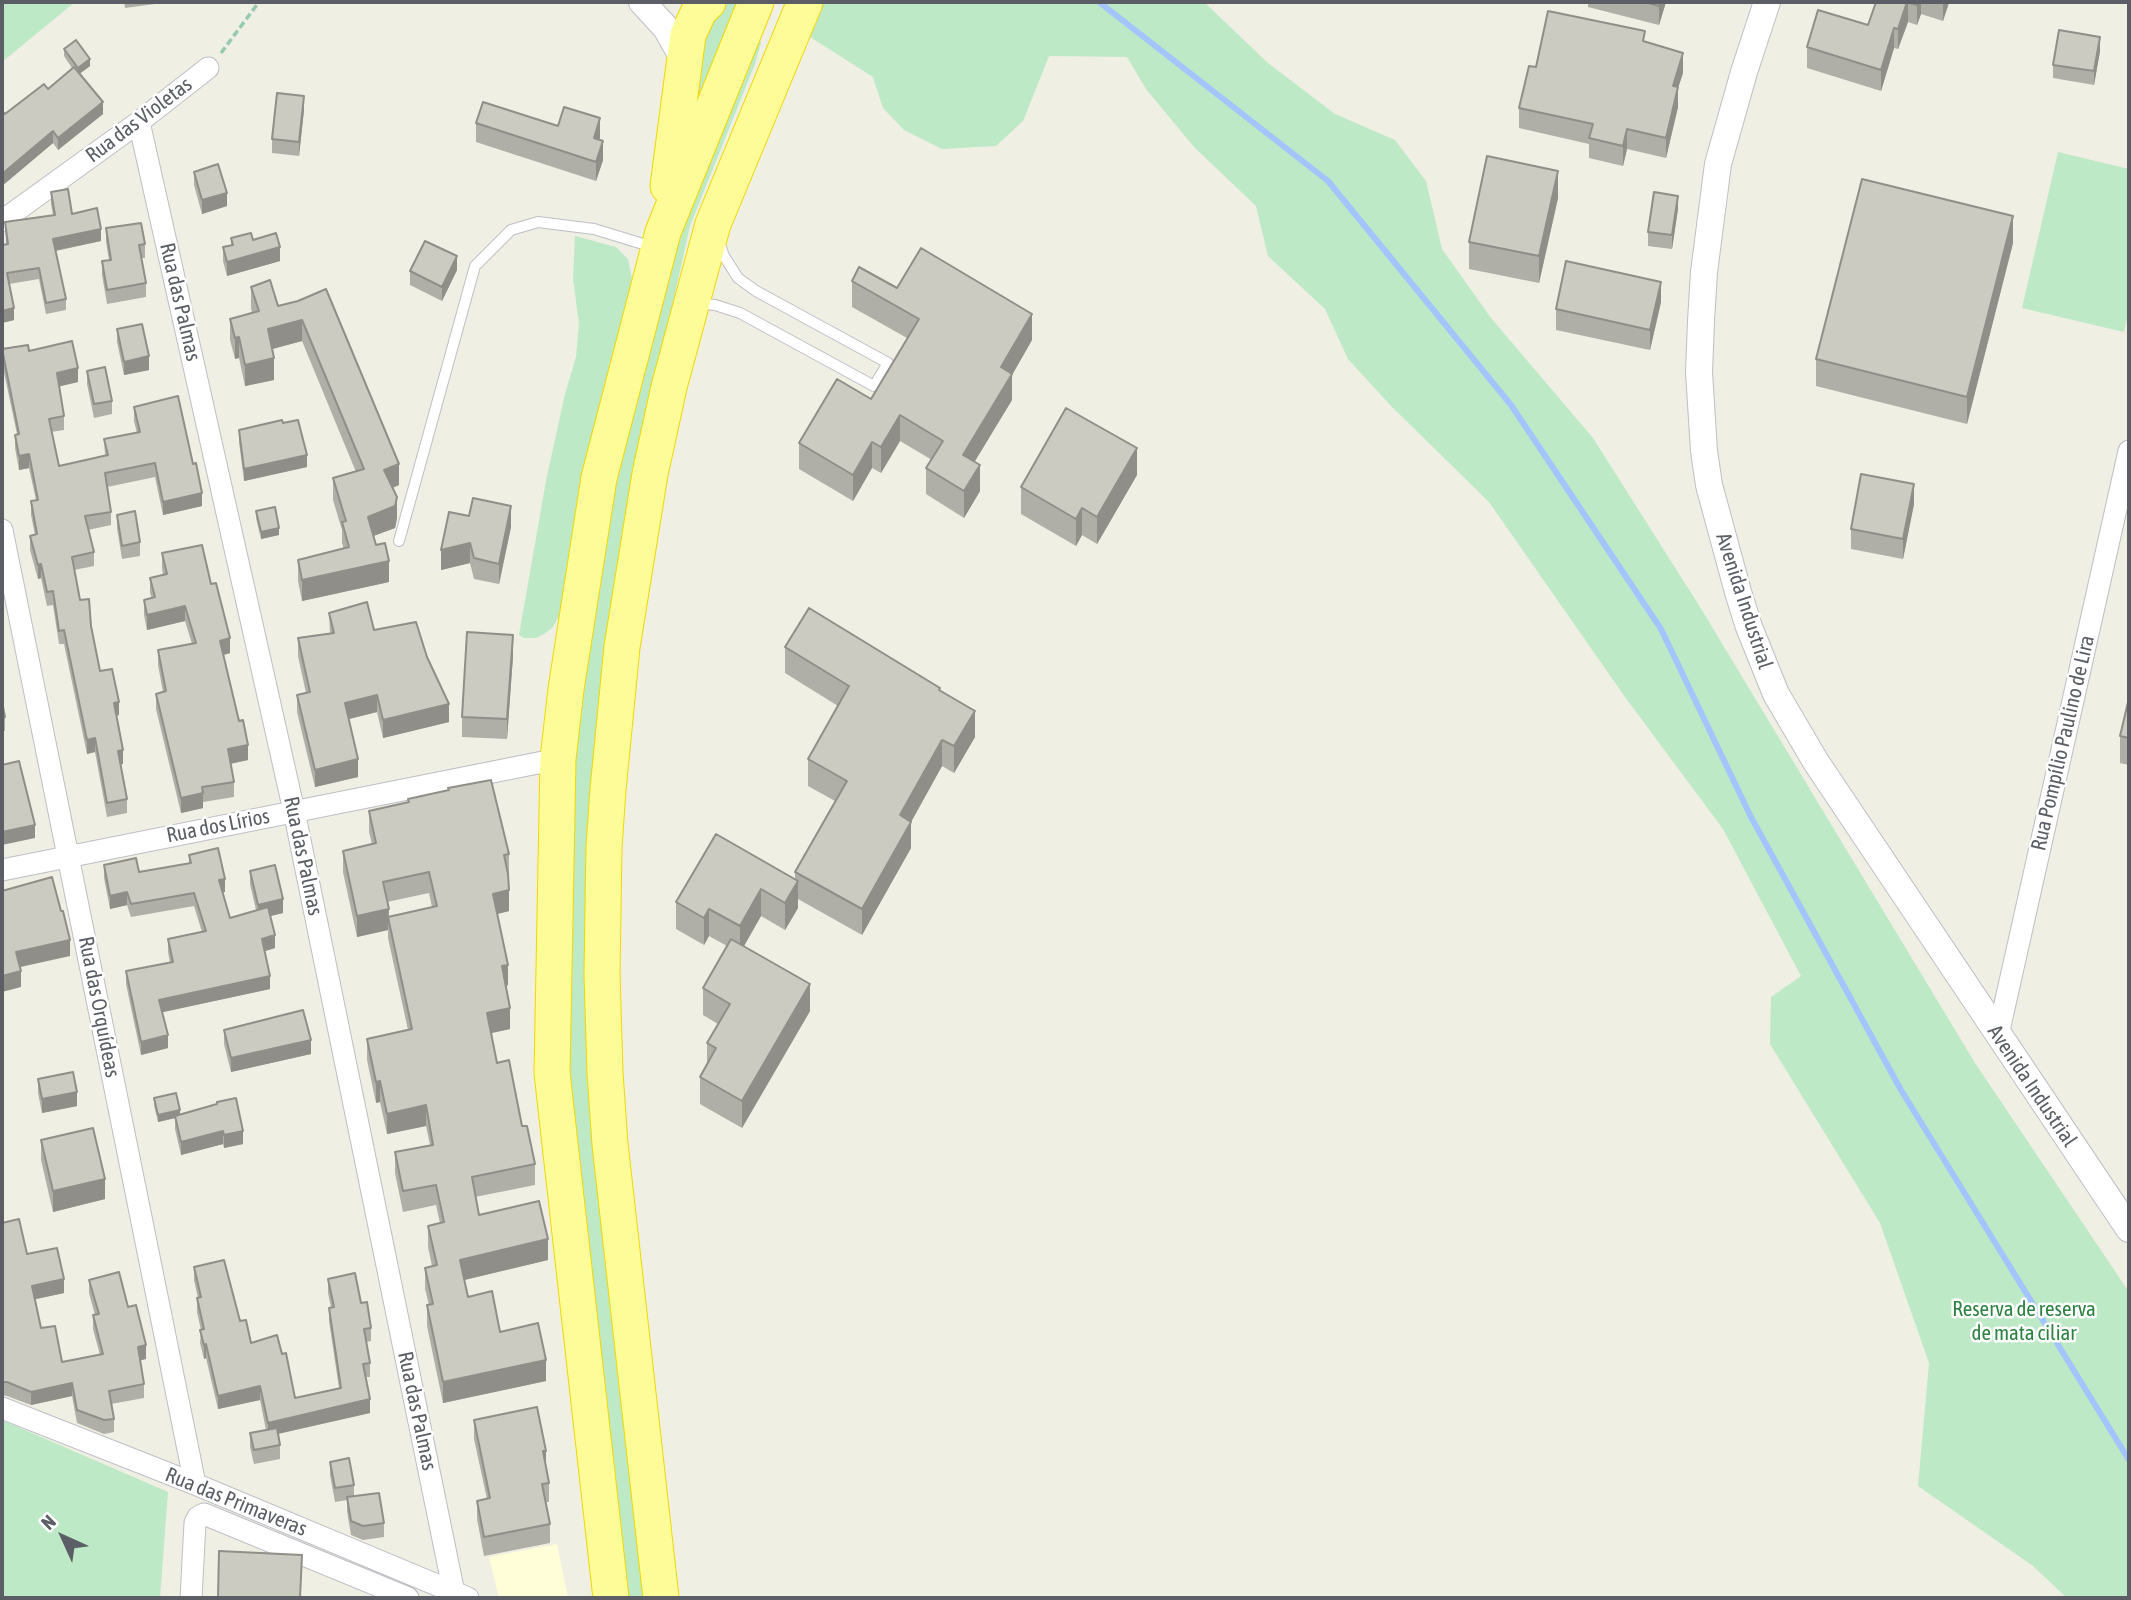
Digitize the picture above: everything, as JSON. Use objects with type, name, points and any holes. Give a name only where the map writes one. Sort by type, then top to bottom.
[{"type":"highway","points":[[661,240],[688,35],[699,11],[708,2]]},
{"type":"highway","points":[[611,1598],[552,1073],[558,759],[566,688],[599,478],[661,240],[756,2]]},
{"type":"highway","points":[[661,1598],[607,1108],[602,974],[604,847],[622,648],[650,474],[669,387],[713,224],[770,30],[771,16],[768,7],[762,2]]},
{"type":"highway","points":[[713,224],[805,2]]},
{"type":"street","points":[[642,2],[666,28],[684,60]]},
{"type":"street","name":"Avenida Industrial","points":[[1767,2],[1718,164],[1704,272],[1699,372],[1709,485],[1749,627],[1776,694],[1836,794],[2129,1229]]},
{"type":"street","name":"Rua das Violetas","points":[[2,221],[139,122],[208,68]]},
{"type":"street","name":"Rua das Palmas","points":[[139,122],[294,811],[461,1595]]},
{"type":"street","name":"Rua Pompílio Paulino de Lira","points":[[1998,1035],[2129,451]]},
{"type":"street","name":"Rua das Orquídeas","points":[[2,530],[195,1484]]},
{"type":"street","name":"Rua dos Lírios","points":[[2,870],[558,759]]},
{"type":"street","name":"Rua das Primaveras","points":[[2,1408],[195,1484],[461,1595]]},
{"type":"street","points":[[191,1598],[195,1523],[198,1517],[204,1514],[408,1598]]},
{"type":"lane","points":[[399,541],[475,266],[511,230],[538,222],[661,240]]},
{"type":"lane","points":[[693,304],[715,304],[740,313],[874,386],[888,363],[738,278],[724,256],[713,224]]},
{"type":"path","name":"Rua das Violetas","points":[[208,68],[260,2]]},
{"type":"shaded area","points":[[557,1544],[568,1598],[499,1598],[489,1557]]},
{"type":"green space","points":[[2,2],[75,2],[2,62]]},
{"type":"green space","name":"Reserva de reserva de mata ciliar","points":[[822,2],[1204,2],[1268,63],[1335,114],[1395,140],[1426,181],[1442,249],[1491,318],[1593,438],[1700,607],[1975,1063],[2129,1292],[2129,1598],[2067,1598],[2033,1566],[1918,1486],[1929,1363],[1880,1223],[1770,1044],[1771,997],[1801,976],[1723,829],[1625,697],[1489,502],[1391,406],[1348,359],[1325,309],[1268,256],[1256,206],[1194,147],[1146,89],[1127,57],[1049,56],[1023,121],[996,146],[942,149],[904,130],[883,108],[873,77],[807,35]]},
{"type":"green space","points":[[729,3],[744,5],[686,154],[707,26],[722,7]]},
{"type":"green space","points":[[757,24],[761,43],[755,64],[690,226],[651,401],[586,938],[645,1598],[625,1598],[576,1152],[567,1029],[572,826],[579,708],[611,488],[661,280]]},
{"type":"green space","points":[[2058,152],[2129,169],[2129,311],[2124,332],[2022,308]]},
{"type":"green space","points":[[575,236],[616,247],[628,259],[632,279],[592,446],[563,610],[552,628],[544,634],[536,638],[524,638],[519,635],[546,481],[576,357],[579,324],[573,278]]},
{"type":"green space","points":[[2,1420],[168,1492],[160,1598],[2,1598]]},
{"type":"building","points":[[1876,2],[1907,2],[1898,29],[1894,28],[1881,70],[1807,47],[1818,10],[1868,25]]},
{"type":"building","points":[[1548,11],[1645,31],[1643,41],[1683,53],[1673,86],[1678,87],[1666,138],[1627,129],[1623,146],[1589,138],[1593,124],[1519,108],[1529,66],[1536,67]]},
{"type":"building","points":[[2059,30],[2100,37],[2094,71],[2053,65]]},
{"type":"building","points":[[76,40],[90,59],[78,68],[64,49]]},
{"type":"building","points":[[74,67],[103,102],[58,138],[53,131],[2,174],[2,111],[5,114],[44,84],[48,89]]},
{"type":"building","points":[[277,93],[304,96],[299,142],[272,139]]},
{"type":"building","points":[[483,102],[558,126],[564,107],[600,118],[594,138],[603,141],[596,162],[476,123]]},
{"type":"building","points":[[1487,156],[1558,171],[1539,256],[1469,242]]},
{"type":"building","points":[[218,164],[227,193],[202,200],[194,172]]},
{"type":"building","points":[[1862,179],[2013,216],[1967,397],[1816,359]]},
{"type":"building","points":[[68,189],[72,214],[97,208],[101,229],[53,239],[66,299],[46,303],[39,268],[7,273],[14,308],[2,311],[2,245],[8,244],[5,222],[55,215],[51,192]]},
{"type":"building","points":[[1654,192],[1678,196],[1672,235],[1648,232]]},
{"type":"building","points":[[141,223],[145,244],[139,245],[146,283],[107,290],[102,261],[111,260],[106,228]]},
{"type":"building","points":[[251,233],[253,240],[276,233],[280,247],[227,262],[223,247],[233,245],[231,238]]},
{"type":"building","points":[[425,241],[457,256],[442,287],[410,271]]},
{"type":"building","points":[[921,248],[1032,314],[1001,367],[1012,374],[963,455],[980,465],[964,491],[926,468],[943,441],[900,415],[881,447],[872,442],[853,475],[799,443],[837,379],[871,399],[919,319],[852,281],[859,267],[897,288]]},
{"type":"building","points":[[1566,261],[1661,282],[1650,330],[1556,309]]},
{"type":"building","points":[[270,280],[278,306],[326,289],[399,464],[384,470],[397,497],[395,506],[368,517],[376,545],[385,543],[389,561],[302,580],[298,560],[349,547],[342,522],[346,521],[333,478],[364,469],[302,320],[268,329],[274,358],[245,365],[239,337],[235,338],[230,319],[259,311],[251,287]]},
{"type":"building","points":[[142,324],[149,356],[124,362],[117,329]]},
{"type":"building","points":[[72,341],[78,368],[57,373],[64,416],[49,419],[59,466],[108,455],[104,439],[140,432],[134,407],[178,396],[202,493],[163,502],[155,463],[105,473],[111,512],[85,516],[94,552],[72,557],[80,600],[89,599],[91,626],[100,671],[112,669],[119,702],[114,703],[123,750],[118,751],[127,799],[107,803],[95,738],[87,740],[64,630],[59,631],[53,591],[47,592],[41,564],[38,565],[30,536],[37,534],[31,501],[38,500],[29,454],[19,456],[15,435],[19,434],[2,349],[28,345],[29,351]]},
{"type":"building","points":[[105,367],[112,401],[94,404],[87,371]]},
{"type":"building","points":[[1066,408],[1137,448],[1097,517],[1082,508],[1076,519],[1021,487]]},
{"type":"building","points":[[282,420],[283,423],[298,420],[307,455],[244,469],[239,430]]},
{"type":"building","points":[[1861,474],[1914,484],[1903,539],[1851,529]]},
{"type":"building","points":[[473,498],[511,506],[499,564],[474,558],[470,543],[441,550],[449,512],[469,516]]},
{"type":"building","points":[[275,507],[279,528],[261,532],[256,511]]},
{"type":"building","points":[[135,511],[140,542],[122,546],[117,515]]},
{"type":"building","points":[[202,545],[211,584],[216,583],[230,638],[220,641],[239,721],[243,720],[248,745],[228,749],[234,782],[202,787],[203,793],[181,798],[156,694],[166,691],[158,650],[196,643],[185,606],[147,615],[144,600],[155,597],[150,578],[167,574],[162,553]]},
{"type":"building","points":[[367,602],[374,630],[416,622],[427,657],[449,704],[383,720],[377,695],[345,703],[358,759],[315,770],[297,695],[310,692],[298,638],[334,633],[329,613]]},
{"type":"building","points":[[809,608],[975,711],[954,746],[942,740],[900,815],[911,822],[862,909],[795,872],[847,781],[808,759],[849,686],[785,647]]},
{"type":"building","points":[[467,632],[513,635],[507,719],[462,717]]},
{"type":"building","points":[[2129,698],[2129,738],[2120,736]]},
{"type":"building","points":[[19,761],[35,825],[2,832],[2,765]]},
{"type":"building","points":[[491,780],[509,854],[504,855],[509,890],[493,894],[508,965],[502,966],[510,1008],[487,1013],[497,1063],[509,1060],[522,1126],[527,1126],[535,1164],[472,1177],[479,1215],[539,1201],[548,1239],[460,1260],[468,1297],[492,1291],[500,1332],[538,1323],[546,1360],[443,1382],[427,1305],[433,1304],[425,1268],[437,1265],[428,1226],[444,1222],[436,1185],[403,1191],[395,1152],[433,1145],[426,1105],[387,1114],[380,1081],[376,1082],[367,1039],[412,1029],[388,917],[437,906],[429,872],[383,882],[389,909],[357,916],[343,851],[376,843],[369,811],[409,802],[408,799],[449,790],[448,788]]},
{"type":"building","points":[[716,834],[798,881],[785,903],[761,889],[740,926],[709,909],[704,918],[676,902]]},
{"type":"building","points":[[218,848],[225,879],[219,880],[230,918],[268,907],[275,935],[262,939],[270,976],[159,1000],[168,1035],[141,1042],[126,971],[173,962],[168,939],[206,931],[194,893],[131,904],[127,892],[110,896],[104,865],[136,858],[139,872],[191,863],[189,855]]},
{"type":"building","points":[[275,865],[283,899],[258,905],[250,871]]},
{"type":"building","points":[[52,877],[70,940],[16,952],[21,971],[2,976],[2,891]]},
{"type":"building","points":[[731,939],[810,984],[742,1101],[700,1077],[716,1048],[707,1043],[730,1004],[703,988]]},
{"type":"building","points":[[303,1010],[311,1040],[231,1058],[224,1030]]},
{"type":"building","points":[[73,1072],[77,1092],[42,1099],[38,1079]]},
{"type":"building","points":[[176,1093],[180,1110],[158,1115],[154,1098]]},
{"type":"building","points":[[236,1098],[243,1131],[224,1135],[223,1131],[181,1142],[175,1116]]},
{"type":"building","points":[[93,1128],[105,1179],[53,1191],[41,1140]]},
{"type":"building","points":[[19,1219],[27,1254],[57,1248],[64,1279],[32,1286],[41,1328],[55,1326],[62,1362],[103,1354],[93,1315],[99,1314],[89,1280],[119,1272],[128,1307],[136,1305],[146,1345],[138,1347],[144,1384],[109,1391],[114,1419],[104,1420],[77,1410],[72,1383],[31,1392],[2,1382],[2,1223]]},
{"type":"building","points":[[224,1260],[240,1321],[246,1320],[251,1343],[277,1335],[282,1354],[286,1353],[295,1398],[341,1388],[329,1308],[334,1307],[328,1279],[355,1273],[361,1303],[367,1302],[371,1328],[364,1329],[370,1363],[363,1364],[370,1399],[268,1423],[260,1386],[218,1396],[206,1344],[204,1345],[200,1330],[204,1329],[197,1298],[201,1297],[194,1267]]},
{"type":"building","points":[[537,1407],[546,1451],[543,1451],[549,1483],[542,1484],[550,1524],[484,1537],[477,1501],[490,1498],[474,1420]]},
{"type":"building","points":[[277,1428],[280,1445],[254,1450],[250,1433]]},
{"type":"building","points":[[349,1458],[354,1485],[335,1488],[330,1462]]},
{"type":"building","points":[[379,1493],[384,1523],[363,1526],[351,1521],[347,1497]]},
{"type":"building","points":[[219,1551],[302,1555],[300,1598],[218,1598]]},
{"type":"waterway","points":[[1099,2],[1328,181],[1511,405],[1661,629],[1751,817],[1901,1090],[2129,1460]]}]
